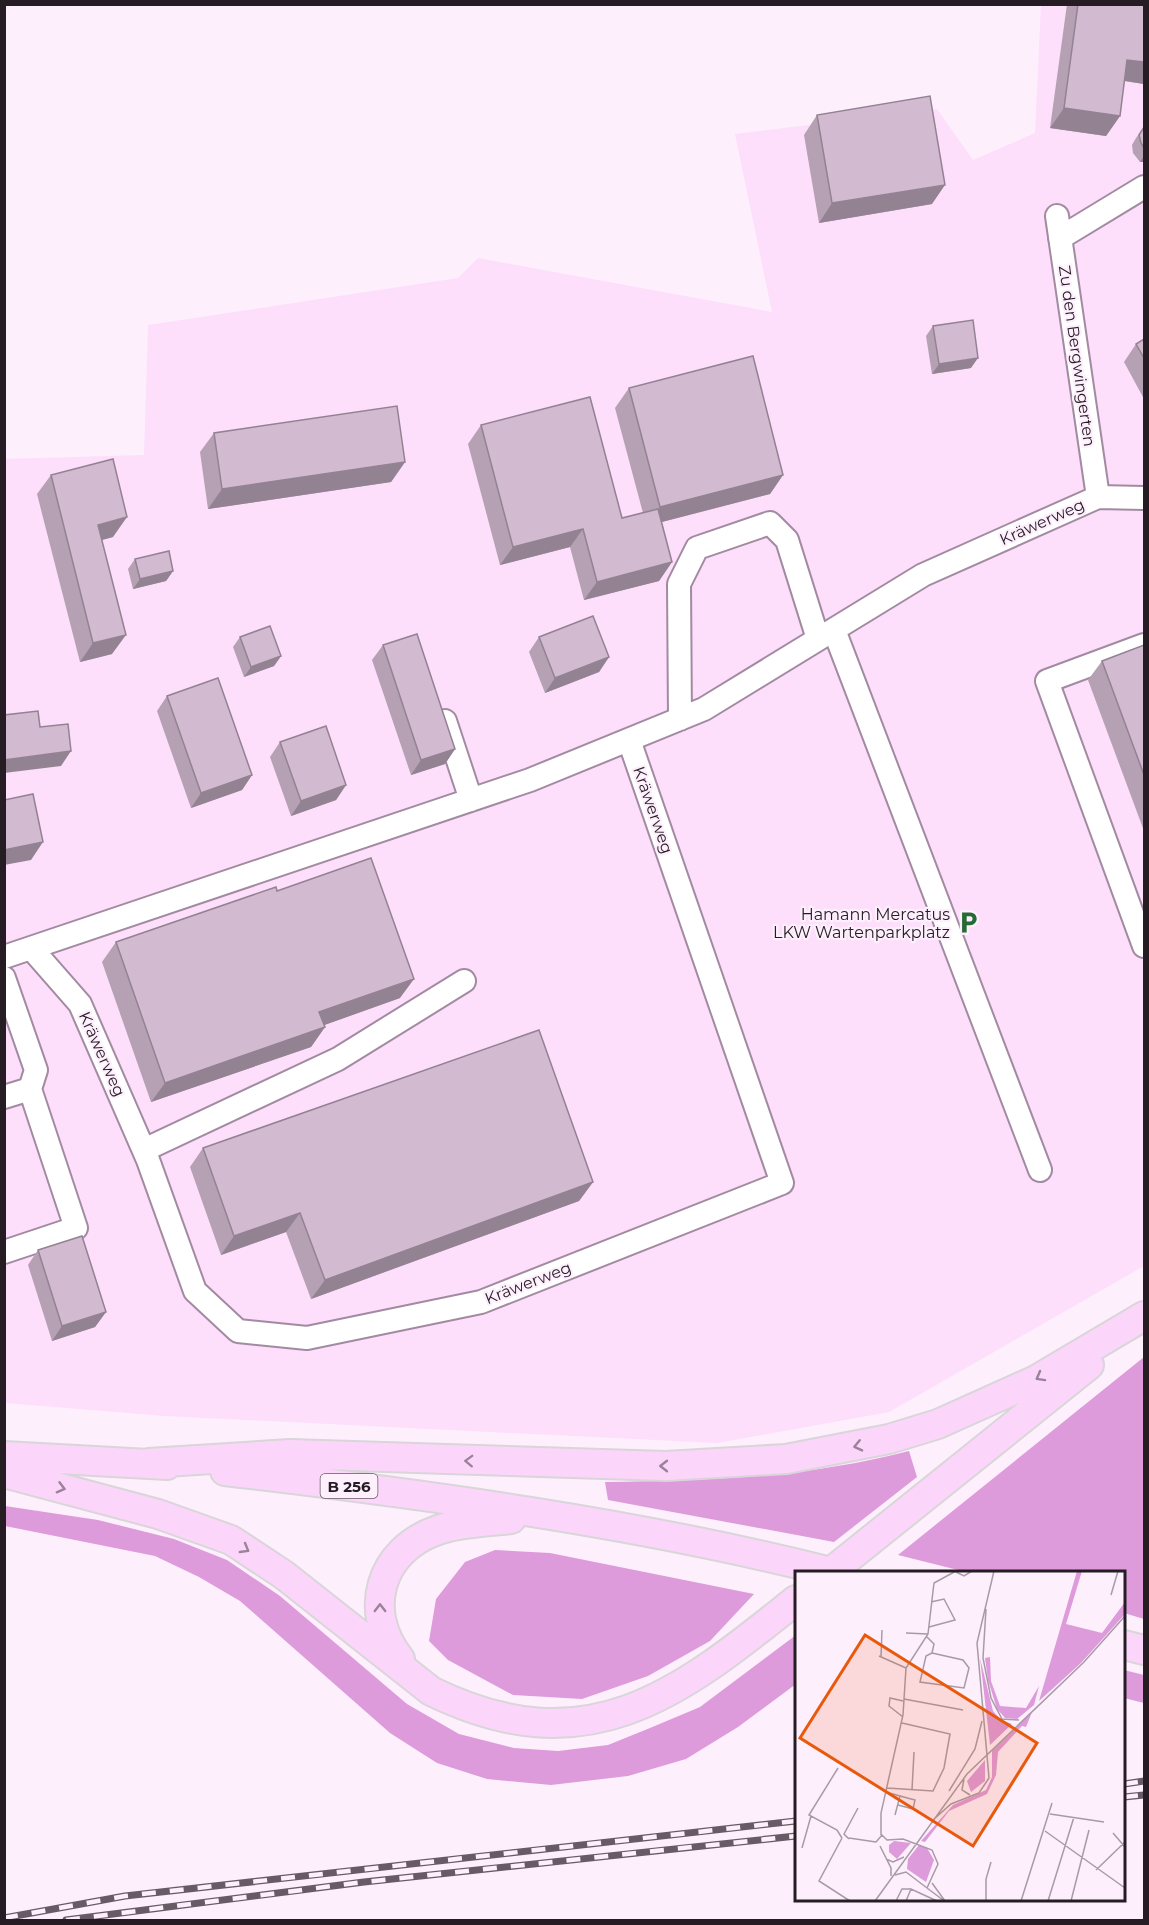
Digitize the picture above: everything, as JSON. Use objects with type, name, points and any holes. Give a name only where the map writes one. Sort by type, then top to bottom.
[{"type":"main road","points":[[149,1463],[290,1454],[666,1466],[786,1459],[889,1439],[938,1424],[1036,1380],[1144,1316]]},
{"type":"main road","points":[[832,1571],[1144,1321]]},
{"type":"main road","name":"B 256","points":[[4,1456],[149,1463],[384,1490],[549,1515],[729,1547],[827,1571]]},
{"type":"main road","points":[[4,1473],[158,1514],[231,1540],[284,1575],[431,1691],[457,1704],[527,1721],[581,1722],[604,1719],[653,1701],[766,1625],[795,1601]]},
{"type":"main road","points":[[431,1691],[392,1648],[383,1630],[379,1614],[380,1595],[393,1561],[420,1538],[449,1526],[549,1515]]},
{"type":"main road","points":[[1125,1645],[1144,1650]]},
{"type":"street","points":[[1060,238],[1144,188]]},
{"type":"street","name":"Zu den Bergwingerten","points":[[1057,216],[1098,497]]},
{"type":"street","name":"Kräwerweg","points":[[4,957],[530,780],[704,709],[923,574],[1098,497],[1144,498]]},
{"type":"street","points":[[680,719],[679,584],[697,548],[770,523],[787,540],[1040,1170]]},
{"type":"street","points":[[1144,645],[1047,681],[1144,946]]},
{"type":"street","points":[[439,703],[471,800]]},
{"type":"street","name":"Kräwerweg","points":[[31,948],[80,1004],[144,1150],[195,1291],[238,1330],[306,1338],[482,1302],[782,1183],[629,740]]},
{"type":"street","points":[[4,978],[36,1070],[30,1089],[76,1228],[4,1252]]},
{"type":"street","points":[[144,1150],[338,1059],[464,981]]},
{"type":"street","points":[[4,1097],[30,1089]]},
{"type":"shaded area","points":[[1041,5],[1144,5],[1144,1266],[889,1412],[717,1443],[165,1416],[5,1403],[4,459],[144,455],[148,325],[458,278],[478,258],[772,312],[735,134],[937,109],[973,160],[1035,133]]},
{"type":"shaded area","points":[[1144,1357],[1144,1619],[1125,1613],[1125,1571],[962,1571],[898,1555]]},
{"type":"shaded area","points":[[909,1451],[917,1477],[834,1542],[608,1500],[605,1482],[758,1476],[834,1467]]},
{"type":"shaded area","points":[[5,1506],[98,1520],[174,1539],[227,1560],[280,1596],[407,1704],[459,1734],[514,1748],[558,1751],[608,1745],[700,1707],[795,1636],[795,1685],[738,1727],[686,1759],[628,1776],[551,1785],[487,1779],[437,1763],[390,1733],[240,1601],[199,1577],[155,1556],[5,1526]]},
{"type":"shaded area","points":[[495,1550],[550,1553],[754,1594],[710,1641],[648,1676],[582,1699],[513,1695],[448,1660],[429,1641],[436,1599],[465,1562]]},
{"type":"shaded area","points":[[1125,1670],[1144,1675],[1144,1703],[1125,1698]]},
{"type":"building","points":[[1078,4],[1144,4],[1144,62],[1127,60],[1120,116],[1064,108]]},
{"type":"building","points":[[930,96],[945,185],[832,203],[817,115]]},
{"type":"building","points":[[1144,127],[1144,148],[1139,135]]},
{"type":"building","points":[[973,320],[978,358],[939,364],[933,326]]},
{"type":"building","points":[[1144,339],[1144,358],[1136,344]]},
{"type":"building","points":[[753,356],[783,475],[660,507],[629,388]]},
{"type":"building","points":[[590,397],[622,518],[658,509],[672,562],[597,582],[583,529],[513,547],[481,425]]},
{"type":"building","points":[[397,406],[405,462],[222,489],[214,433]]},
{"type":"building","points":[[113,459],[127,517],[98,525],[126,635],[93,643],[51,475]]},
{"type":"building","points":[[169,551],[173,571],[140,579],[135,559]]},
{"type":"building","points":[[593,616],[609,657],[555,678],[539,637]]},
{"type":"building","points":[[270,626],[281,656],[251,667],[240,637]]},
{"type":"building","points":[[417,634],[455,749],[421,760],[383,645]]},
{"type":"building","points":[[1144,645],[1144,775],[1102,661]]},
{"type":"building","points":[[218,678],[252,775],[201,793],[167,696]]},
{"type":"building","points":[[38,711],[40,727],[68,724],[71,751],[4,760],[4,715]]},
{"type":"building","points":[[326,726],[346,785],[301,801],[280,742]]},
{"type":"building","points":[[33,794],[43,842],[4,850],[4,800]]},
{"type":"building","points":[[371,858],[414,979],[319,1012],[325,1027],[165,1083],[116,942],[276,887],[277,891]]},
{"type":"building","points":[[539,1030],[593,1182],[325,1280],[300,1213],[234,1236],[203,1148]]},
{"type":"building","points":[[82,1236],[106,1312],[62,1326],[38,1250]]},
{"type":"railway","points":[[1125,1784],[1144,1781]]},
{"type":"railway","points":[[1125,1797],[1144,1795]]},
{"type":"railway","points":[[4,1918],[125,1896],[795,1821]]},
{"type":"railway","points":[[66,1920],[364,1882],[795,1836]]},
{"type":"place","name":"Hamann Mercatus LKW Wartenparkplatz","points":[[968,923]]}]
